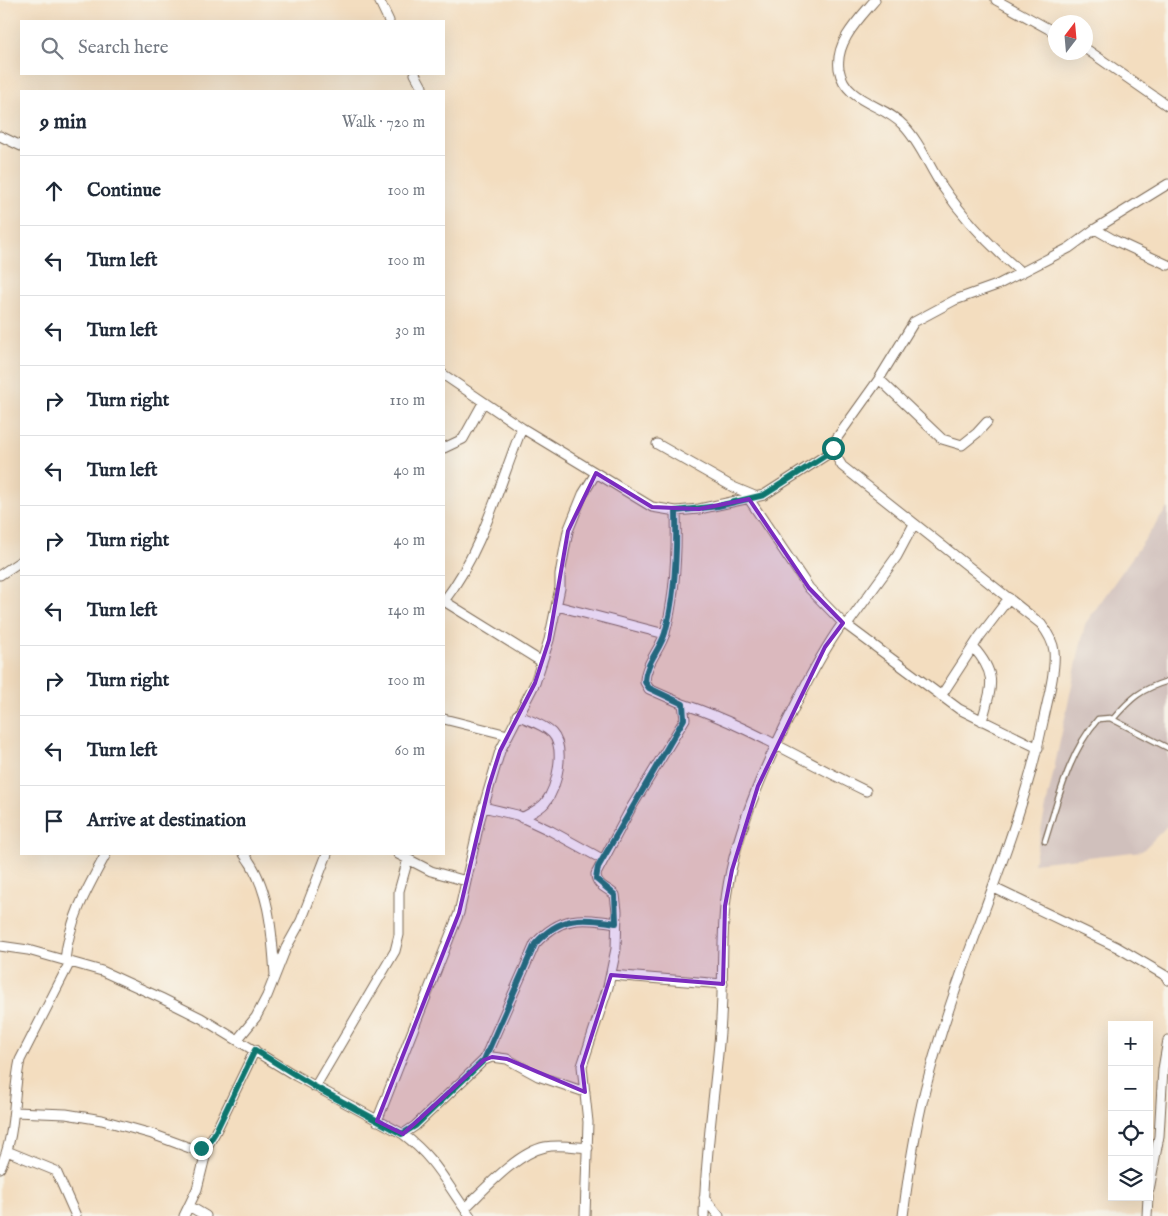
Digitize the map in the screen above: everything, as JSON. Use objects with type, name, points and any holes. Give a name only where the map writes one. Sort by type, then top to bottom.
[{"type":"street","points":[[380,0],[389,20]]},
{"type":"street","points":[[874,0],[852,28],[839,55],[840,70],[844,83],[861,101],[903,124],[942,186],[974,230],[1022,273]]},
{"type":"street","points":[[996,0],[1048,29]]},
{"type":"street","points":[[1093,54],[1168,106]]},
{"type":"street","points":[[416,75],[422,87]]},
{"type":"street","points":[[0,136],[20,146]]},
{"type":"street","points":[[903,1216],[912,1147],[929,1074],[967,955],[994,888],[1038,748],[1050,691],[1054,652],[1050,637],[1041,624],[842,466],[834,450],[834,442],[879,379],[914,322],[955,300],[997,285],[1069,248],[1094,229],[1168,184]]},
{"type":"street","points":[[1094,229],[1168,265]]},
{"type":"street","points":[[445,375],[522,428],[562,450],[652,507],[676,511],[699,509],[764,495],[834,450]]},
{"type":"street","points":[[879,379],[942,439],[950,443],[962,445],[987,422]]},
{"type":"street","points":[[445,448],[463,439],[483,402]]},
{"type":"street","points":[[445,600],[458,582],[476,543],[522,428]]},
{"type":"street","points":[[657,444],[753,498],[809,588],[845,624],[959,709],[1038,748]]},
{"type":"street","points":[[377,1121],[454,929],[483,807],[508,735],[534,683],[542,662],[557,606],[560,574],[568,531],[583,494],[596,473]]},
{"type":"street","points":[[676,511],[677,550],[664,634],[647,668],[645,682],[649,688],[683,704],[715,715],[866,791]]},
{"type":"street","points":[[704,1216],[723,984],[725,906],[732,870],[758,786],[775,746],[825,647],[897,556],[914,524]]},
{"type":"street","points":[[0,575],[20,562]]},
{"type":"street","points":[[941,696],[973,647],[1009,598]]},
{"type":"street","points":[[445,602],[542,662]]},
{"type":"street","points":[[557,606],[664,634]]},
{"type":"street","points":[[973,647],[984,659],[993,683],[982,721]]},
{"type":"street","points":[[584,1216],[588,1148],[582,1066],[611,976],[616,948],[615,895],[596,879],[598,867],[684,719],[683,704]]},
{"type":"street","points":[[517,715],[544,727],[553,734],[559,749],[553,788],[545,802],[522,818]]},
{"type":"street","points":[[445,719],[508,735]]},
{"type":"street","points":[[483,807],[522,818],[602,859]]},
{"type":"street","points":[[0,1168],[14,1125],[16,1077],[20,1060],[68,961],[67,939],[73,920],[84,893],[105,855]]},
{"type":"street","points":[[245,855],[262,883],[272,939],[276,976]]},
{"type":"street","points":[[238,1039],[256,1017],[276,976],[286,948],[301,921],[327,855]]},
{"type":"street","points":[[400,855],[432,871],[466,881]]},
{"type":"street","points":[[315,1087],[395,951],[399,935],[399,891],[408,859]]},
{"type":"street","points":[[994,888],[1117,947],[1166,976],[1168,980]]},
{"type":"street","points":[[402,1134],[421,1121],[484,1060],[535,944],[547,930],[565,922],[587,919],[616,923]]},
{"type":"street","points":[[0,946],[28,950],[102,971],[161,998],[238,1039],[315,1087],[402,1134],[435,1164],[470,1216]]},
{"type":"street","points":[[611,976],[723,984]]},
{"type":"street","points":[[1153,1168],[1159,1136],[1163,1069],[1168,1040]]},
{"type":"street","points":[[184,1216],[197,1189],[208,1144],[255,1050]]},
{"type":"street","points":[[484,1060],[492,1057],[507,1059],[538,1076],[585,1092]]},
{"type":"street","points":[[14,1112],[66,1114],[102,1120],[190,1148],[201,1148],[208,1144]]},
{"type":"street","points":[[464,1208],[530,1153],[545,1147],[588,1148]]},
{"type":"street","points":[[7,1151],[56,1171],[76,1216]]},
{"type":"street","points":[[704,1198],[718,1216]]},
{"type":"street","points":[[1147,1216],[1148,1201]]},
{"type":"street","points":[[189,1206],[206,1216]]},
{"type":"lane","points":[[1113,719],[1143,689],[1168,681]]},
{"type":"lane","points":[[1045,841],[1074,756],[1086,732],[1098,719],[1113,719],[1168,748]]},
{"type":"highlighted area","points":[[596,473],[652,507],[699,509],[749,499],[809,588],[843,623],[825,647],[758,786],[732,870],[725,906],[723,984],[611,975],[582,1066],[585,1092],[507,1059],[492,1057],[484,1060],[403,1134],[377,1121],[459,913],[489,786],[500,751],[535,683],[549,640],[568,531]]},
{"type":"shaded area","points":[[1168,507],[1168,825],[1142,851],[1034,863],[1085,624]]},
{"type":"route","points":[[201,1148],[208,1144],[215,1133],[255,1050],[315,1087],[402,1134],[415,1126],[463,1078],[484,1060],[513,990],[535,944],[547,930],[565,922],[587,919],[616,923],[615,895],[596,879],[598,867],[684,719],[683,704],[649,688],[645,682],[647,668],[655,656],[664,634],[670,609],[677,550],[676,511],[718,506],[764,495],[834,450],[833,448]]}]
